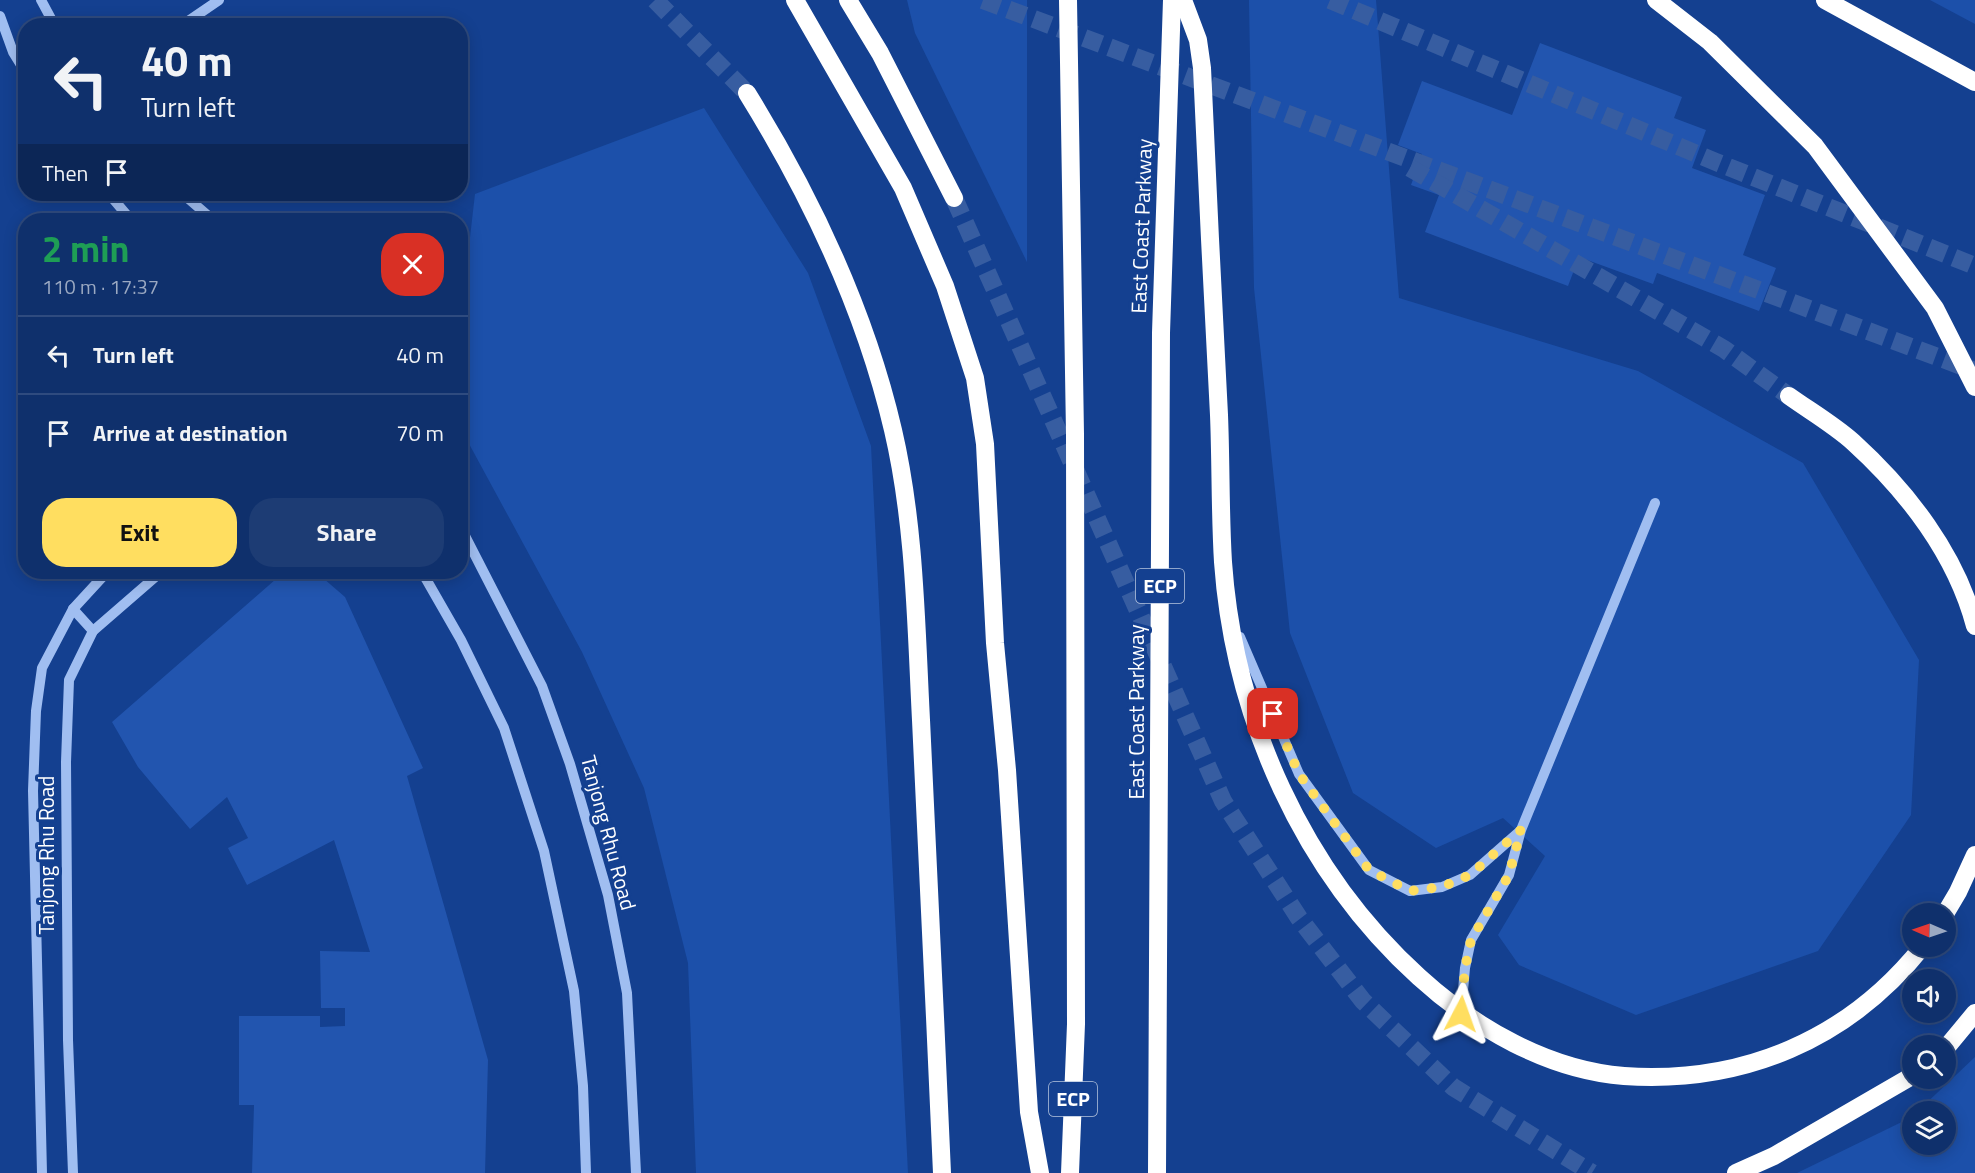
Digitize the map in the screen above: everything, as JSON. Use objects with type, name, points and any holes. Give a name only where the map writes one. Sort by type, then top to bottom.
[{"type":"highway","points":[[795,0],[903,188],[945,286],[975,378],[985,444],[995,643],[1007,770],[1029,1112],[1040,1173]]},
{"type":"highway","points":[[848,0],[880,53],[954,198]]},
{"type":"highway","points":[[860,0],[880,53]]},
{"type":"highway","name":"ECP","points":[[1068,0],[1074,350],[1076,965],[1070,1173]]},
{"type":"highway","name":"East Coast Parkway","points":[[1157,1173],[1161,333],[1172,0]]},
{"type":"highway","points":[[1183,0],[1198,40],[1202,68],[1219,420],[1223,563],[1230,615],[1254,716],[1298,824],[1338,890],[1384,945],[1461,1014],[1528,1050],[1600,1074],[1653,1077],[1698,1074],[1745,1065],[1799,1047],[1846,1018],[1897,978],[1914,957]]},
{"type":"highway","points":[[1656,0],[1710,42],[1815,146],[1935,308],[1975,387]]},
{"type":"highway","points":[[1826,0],[1975,82]]},
{"type":"highway","points":[[747,93],[778,144],[823,231],[871,353],[894,432],[913,558],[942,1173]]},
{"type":"highway","points":[[1789,396],[1852,441],[1924,521],[1951,561],[1975,626]]},
{"type":"highway","points":[[1952,903],[1975,855]]},
{"type":"highway","points":[[1956,1036],[1975,1013]]},
{"type":"highway","points":[[1736,1173],[1774,1156],[1902,1082]]},
{"type":"street","points":[[41,0],[51,18]]},
{"type":"street","points":[[193,18],[219,0]]},
{"type":"street","points":[[0,16],[18,59]]},
{"type":"street","points":[[115,201],[125,213]]},
{"type":"street","points":[[191,201],[205,213]]},
{"type":"street","points":[[1461,1014],[1465,968],[1471,940],[1509,875],[1521,830],[1655,503]]},
{"type":"street","name":"Tanjong Rhu Road","points":[[468,542],[542,686],[570,764],[608,895],[627,993],[634,1087],[636,1173]]},
{"type":"street","name":"Tanjong Rhu Road","points":[[42,1173],[33,751],[42,668],[73,609],[100,579]]},
{"type":"street","name":"Tanjong Rhu Road","points":[[73,1173],[68,1050],[66,762],[69,680],[93,631],[152,579]]},
{"type":"street","points":[[426,579],[461,640],[504,728],[544,851],[574,991],[583,1086],[586,1173]]},
{"type":"street","points":[[73,609],[93,631]]},
{"type":"street","points":[[1230,615],[1299,774],[1369,870],[1410,891],[1442,887],[1470,875],[1521,830]]},
{"type":"shaded area","points":[[907,0],[1027,0],[1027,262],[915,33]]},
{"type":"shaded area","points":[[1249,0],[1376,0],[1399,298],[1638,371],[1803,463],[1919,660],[1911,815],[1818,951],[1636,1015],[1519,965],[1498,935],[1545,856],[1503,818],[1436,848],[1353,793],[1290,633],[1254,288]]},
{"type":"shaded area","points":[[1930,0],[1975,0],[1975,24]]},
{"type":"shaded area","points":[[704,108],[808,273],[871,446],[908,1173],[696,1173],[688,963],[644,788],[582,652],[468,442],[468,255],[475,194]]},
{"type":"shaded area","points":[[1975,1057],[1975,1173],[1797,1173],[1902,1122],[1902,1155],[1956,1155],[1956,1101],[1929,1101],[1941,1089],[1956,1089],[1956,1075]]},
{"type":"building","points":[[1540,43],[1682,97],[1674,118],[1706,130],[1692,168],[1765,195],[1743,255],[1776,268],[1759,311],[1657,273],[1653,284],[1579,257],[1568,286],[1425,232],[1439,195],[1411,185],[1422,154],[1398,145],[1422,81],[1512,115]]},
{"type":"building","points":[[276,579],[324,579],[345,597],[423,768],[407,776],[488,1060],[485,1173],[252,1173],[254,1105],[239,1105],[239,1016],[320,1016],[320,1027],[345,1026],[345,1008],[321,1008],[320,951],[370,952],[334,840],[247,885],[228,848],[248,838],[227,797],[190,829],[138,767],[112,722]]},
{"type":"tunnel","points":[[655,0],[747,93]]},
{"type":"tunnel","points":[[983,0],[1975,371]]},
{"type":"tunnel","points":[[1330,0],[1716,162],[1975,266]]},
{"type":"tunnel","points":[[1410,168],[1724,349],[1789,396]]},
{"type":"tunnel","points":[[954,198],[1223,801],[1299,918],[1363,1001],[1453,1087],[1592,1173]]},
{"type":"route","points":[[1273,714],[1299,774],[1369,870],[1410,891],[1442,887],[1470,875],[1521,830],[1509,875],[1471,940],[1465,968],[1461,1014]]}]
